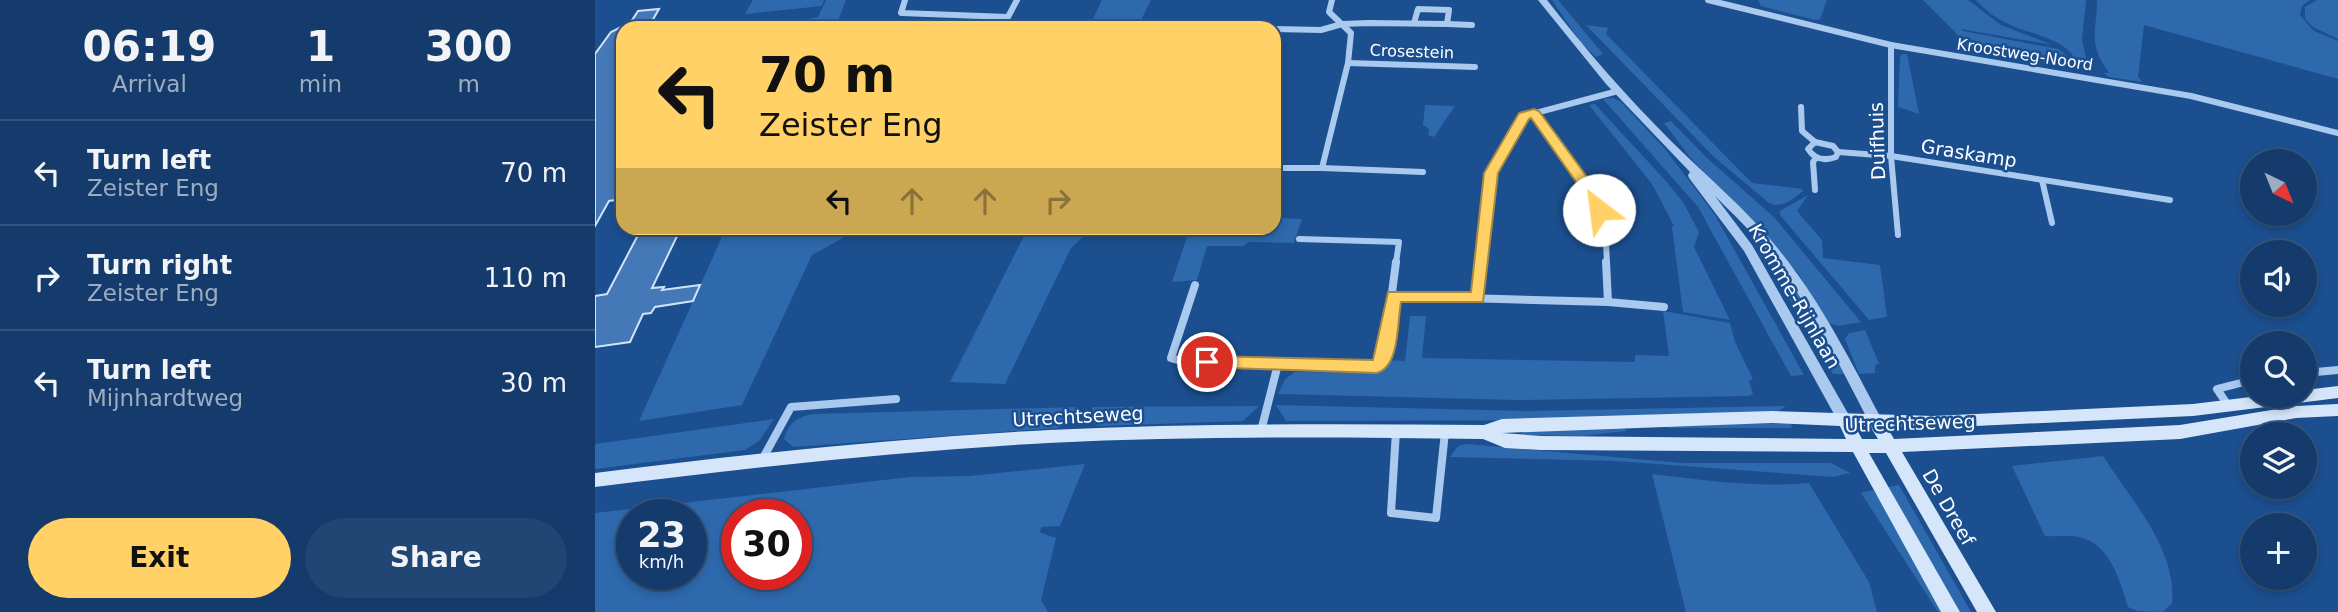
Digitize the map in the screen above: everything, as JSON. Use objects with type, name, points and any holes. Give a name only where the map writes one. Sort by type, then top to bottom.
[{"type":"main road","name":"Utrechtseweg","points":[[595,480],[763,458],[1112,434],[1261,431],[1484,432],[1502,426],[1772,417],[1933,422],[2229,407],[2338,392]]},
{"type":"main road","name":"Utrechtseweg","points":[[1484,432],[1505,441],[1541,443],[1857,447],[2180,432],[2296,412],[2338,410]]},
{"type":"main road","points":[[1845,421],[1857,447],[1951,612]]},
{"type":"main road","name":"De Dreef","points":[[1876,422],[1987,612]]},
{"type":"street","points":[[905,0],[901,13],[950,13],[957,17],[1007,17],[1017,0]]},
{"type":"street","name":"Crosestein","points":[[1322,168],[1348,63],[1351,33],[1329,12],[1332,0]]},
{"type":"street","name":"Kromme-Rijnlaan","points":[[1542,0],[1618,91],[1683,159],[1720,192],[1767,243],[1804,291],[1876,422]]},
{"type":"street","name":"Kroostweg-Noord","points":[[1708,0],[1742,3],[1891,46],[2191,96],[2338,133]]},
{"type":"street","name":"Crosestein","points":[[1414,23],[1418,9],[1449,10],[1447,24]]},
{"type":"street","name":"Crosestein","points":[[1281,29],[1321,30],[1342,24],[1472,25]]},
{"type":"street","name":"Duifhuis","points":[[1891,46],[1891,156],[1898,236]]},
{"type":"street","name":"Crosestein","points":[[1348,63],[1475,67]]},
{"type":"street","points":[[1478,298],[1491,173],[1524,116],[1618,91]]},
{"type":"street","points":[[1801,107],[1803,131],[1815,142],[1829,144],[1838,152],[1833,159],[1816,158],[1808,149],[1815,142]]},
{"type":"street","points":[[1534,113],[1593,195],[1605,224],[1608,303]]},
{"type":"street","name":"Graskamp","points":[[1838,152],[1891,156],[2170,200]]},
{"type":"street","points":[[1815,190],[1813,162],[1816,158]]},
{"type":"street","name":"Kromme-Rijnlaan","points":[[1683,159],[1748,248],[1845,421]]},
{"type":"street","points":[[1281,168],[1423,172]]},
{"type":"street","name":"Graskamp","points":[[2042,180],[2052,223]]},
{"type":"street","points":[[1195,285],[1171,358],[1184,362],[1377,367],[1383,361],[1394,296],[1399,242],[1299,239]]},
{"type":"street","points":[[1748,248],[1767,243]]},
{"type":"street","points":[[1394,296],[1664,307]]},
{"type":"street","points":[[1261,431],[1278,364]]},
{"type":"street","points":[[2317,372],[2338,370]]},
{"type":"street","points":[[2229,407],[2217,389],[2240,383]]},
{"type":"street","points":[[763,458],[791,407],[896,399]]},
{"type":"street","points":[[1396,431],[1391,513],[1436,518],[1444,432]]},
{"type":"shaded area","points":[[753,0],[824,0],[822,6],[745,14]]},
{"type":"shaded area","points":[[826,0],[846,0],[838,21],[797,21],[818,17]]},
{"type":"shaded area","points":[[1102,0],[1151,0],[1141,20],[1148,21],[1092,21]]},
{"type":"shaded area","points":[[1552,0],[1558,0],[1603,54],[1596,57],[1581,43]]},
{"type":"shaded area","points":[[1758,0],[1827,0],[1820,19],[1815,20],[1761,6]]},
{"type":"shaded area","points":[[1923,0],[1968,0],[2001,25],[2053,45],[1961,29],[1963,31],[2058,49],[2066,55],[2069,66],[1959,50],[1956,47],[1965,48],[1957,34]]},
{"type":"shaded area","points":[[1976,0],[2086,0],[2082,40],[2087,62],[2076,61],[2057,43],[2002,21]]},
{"type":"shaded area","points":[[2097,0],[2310,0],[2302,6],[2300,15],[2314,31],[2338,41],[2338,79],[2144,25],[2138,77],[2142,82],[2109,77],[2104,73],[2109,73],[2096,45]]},
{"type":"shaded area","points":[[2317,0],[2338,0],[2338,39],[2313,27],[2305,19],[2305,7]]},
{"type":"shaded area","points":[[891,20],[1092,21],[882,21]]},
{"type":"shaded area","points":[[1226,20],[1226,21],[1159,21]]},
{"type":"shaded area","points":[[1586,25],[1608,28],[1606,34],[1752,183],[1803,191],[1783,204],[1769,203],[1714,157]]},
{"type":"shaded area","points":[[1907,54],[1919,114],[1898,107],[1900,56]]},
{"type":"shaded area","points":[[1613,98],[1621,102],[1665,149],[1715,215],[1804,375],[1791,376],[1698,207],[1603,99]]},
{"type":"shaded area","points":[[1595,104],[1683,202],[1699,232],[1694,247],[1730,320],[1683,312],[1674,226],[1652,184],[1589,105]]},
{"type":"shaded area","points":[[1425,105],[1455,106],[1434,137],[1428,135],[1429,129],[1423,125]]},
{"type":"shaded area","points":[[1671,121],[1707,158],[1774,217],[1861,322],[1838,326],[1828,323],[1798,273],[1690,157],[1664,123]]},
{"type":"shaded area","points":[[1808,195],[1797,211],[1822,240],[1823,258],[1880,265],[1887,317],[1869,320],[1780,215],[1780,211]]},
{"type":"shaded area","points":[[1281,218],[1302,219],[1294,243],[1249,242],[1243,246],[1207,246],[1197,280],[1172,282],[1188,235],[1281,235]]},
{"type":"shaded area","points":[[723,235],[848,235],[812,255],[742,405],[639,421]]},
{"type":"shaded area","points":[[1024,235],[1085,235],[1071,248],[1005,384],[950,382]]},
{"type":"shaded area","points":[[1759,253],[1764,254],[1786,283],[1803,295],[1844,374],[1833,374],[1778,279]]},
{"type":"shaded area","points":[[1663,311],[1730,323],[1735,342],[1753,379],[1749,381],[1753,394],[1517,400],[1278,394],[1285,379],[1295,372],[1371,373],[1383,369],[1388,360],[1405,361],[1410,316],[1426,316],[1422,358],[1635,362],[1635,355],[1669,356]]},
{"type":"shaded area","points":[[1865,330],[1879,364],[1875,365],[1875,373],[1859,374],[1845,339],[1849,333]]},
{"type":"shaded area","points":[[1276,405],[1530,411],[1786,406],[1763,413],[1579,420],[1286,421]]},
{"type":"shaded area","points":[[1259,406],[1243,421],[1098,426],[1089,416],[1093,407]]},
{"type":"shaded area","points":[[1079,407],[1071,422],[1057,428],[793,447],[784,439],[794,422],[813,414]]},
{"type":"shaded area","points":[[774,419],[759,441],[745,450],[595,469],[595,444]]},
{"type":"shaded area","points":[[1791,423],[1792,428],[1667,428],[1666,425]]},
{"type":"shaded area","points":[[1624,427],[1626,431],[1582,436],[1522,435],[1522,430]]},
{"type":"shaded area","points":[[1468,444],[1682,463],[1831,463],[1850,473],[1833,477],[1616,461],[1450,457],[1458,446]]},
{"type":"shaded area","points":[[2103,456],[2160,544],[2172,583],[2172,603],[2163,612],[2137,611],[2128,607],[2112,564],[2099,547],[2090,541],[2075,536],[2045,536],[2012,466]]},
{"type":"shaded area","points":[[1085,464],[1060,526],[1042,527],[1039,532],[1056,538],[1041,600],[1048,612],[595,612],[595,513],[616,511],[616,590],[707,590],[707,500],[910,477],[969,476]]},
{"type":"shaded area","points":[[1652,474],[1750,484],[1809,483],[1869,582],[1877,612],[1686,612]]},
{"type":"shaded area","points":[[1899,485],[1971,612],[1957,612],[1888,487]]},
{"type":"shaded area","points":[[1873,490],[1892,517],[1946,612],[1938,612],[1861,493]]},
{"type":"building","points":[[659,9],[652,21],[632,21],[638,11]]},
{"type":"building","points":[[616,30],[616,200],[609,201],[595,226],[595,54],[611,32]]},
{"type":"building","points":[[638,235],[678,235],[652,288],[664,287],[662,290],[700,285],[693,301],[655,307],[651,313],[643,314],[630,342],[595,347],[595,296],[607,294]]},
{"type":"route","points":[[1207,362],[1377,367],[1383,361],[1394,296],[1478,298],[1491,173],[1524,116],[1534,113],[1593,195],[1599,210]]}]
